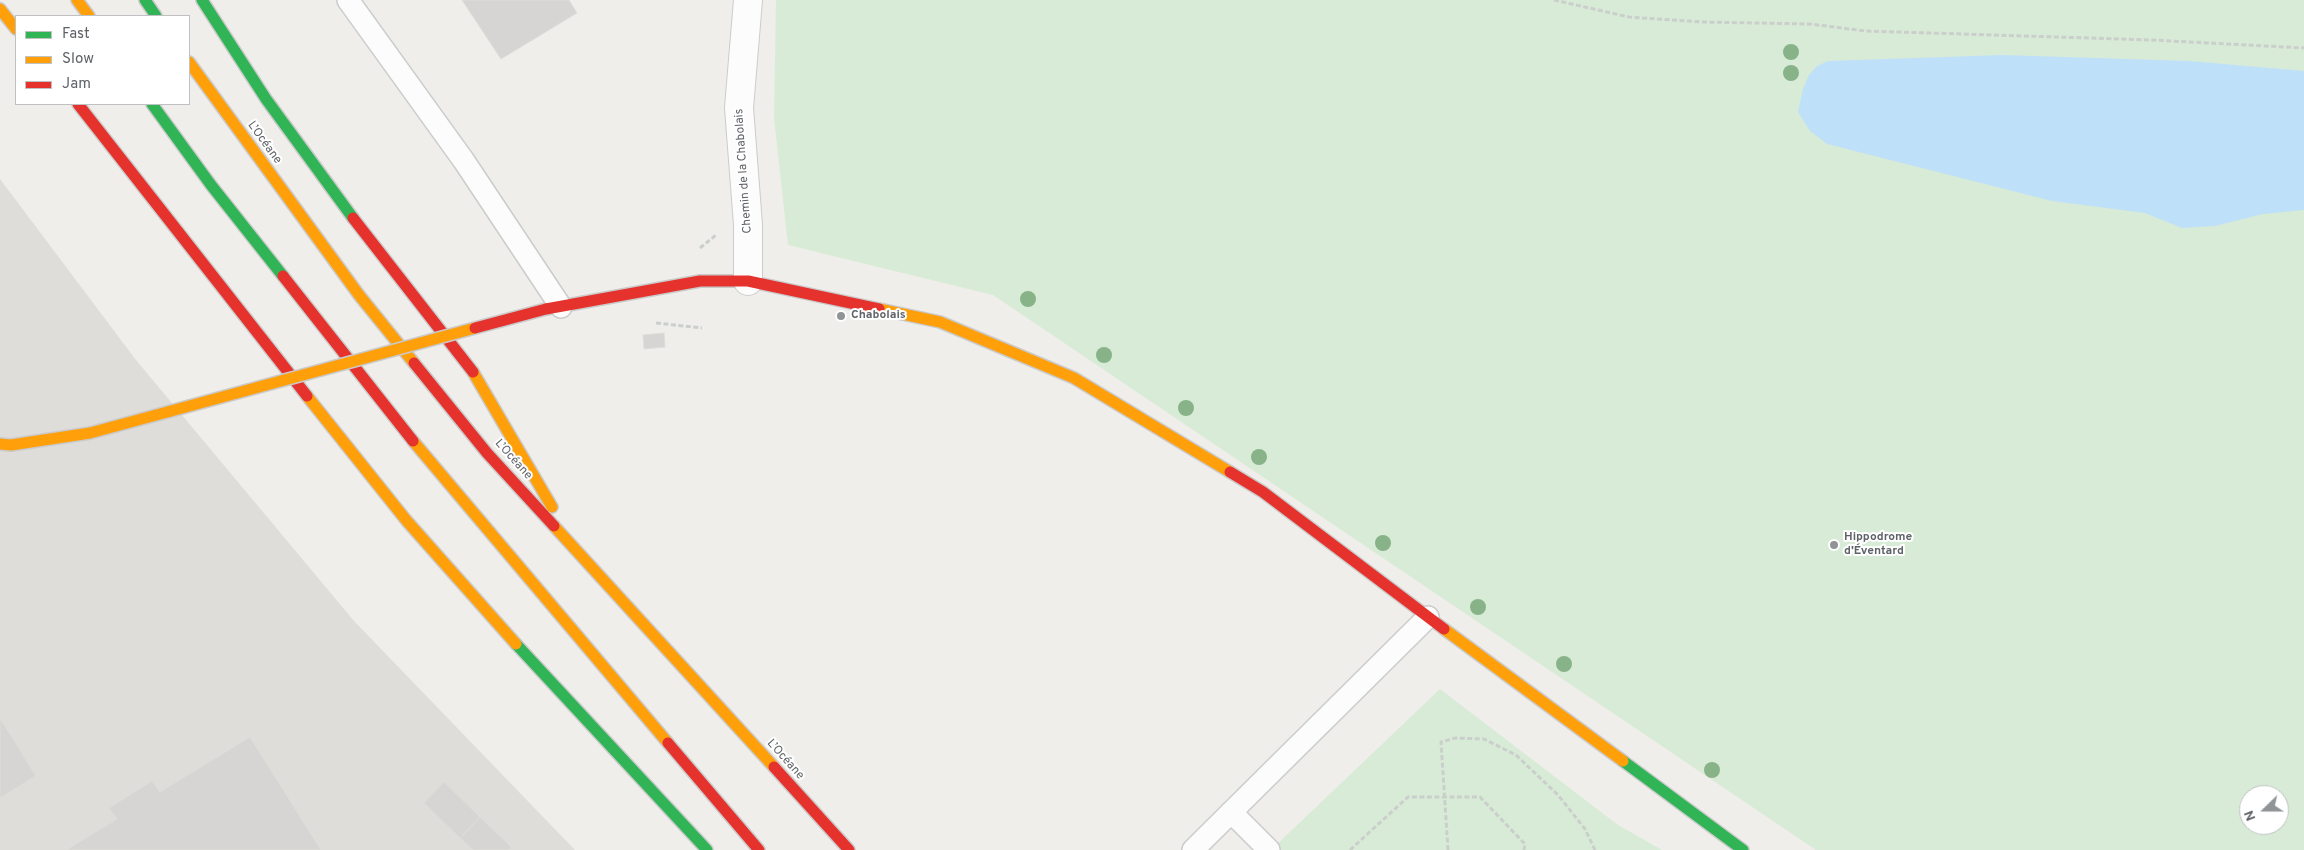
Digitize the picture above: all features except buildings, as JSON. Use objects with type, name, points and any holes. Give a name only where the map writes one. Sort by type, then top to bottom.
[{"type":"main road","points":[[78,0],[88,15]]},
{"type":"main road","points":[[144,0],[155,15]]},
{"type":"main road","points":[[202,0],[266,99],[376,248],[476,377],[579,554]]},
{"type":"main road","points":[[0,9],[15,28]]},
{"type":"main road","name":"L’Océane","points":[[190,63],[365,302],[487,453],[849,850]]},
{"type":"main road","points":[[79,105],[258,335],[406,520],[542,674],[706,850]]},
{"type":"main road","points":[[153,105],[211,185],[436,471],[759,850]]},
{"type":"main road","points":[[0,444],[11,445],[90,433],[554,308],[700,282],[748,282],[940,322],[1074,378],[1263,492],[1428,617],[1743,850]]},
{"type":"street","name":"Chemin de la Chabolais","points":[[748,0],[739,108],[748,225],[748,282]]},
{"type":"lane","points":[[348,0],[464,161],[554,308]]},
{"type":"lane","points":[[1193,850],[1428,617]]},
{"type":"lane","points":[[1231,812],[1268,850]]},
{"type":"path","points":[[1554,0],[1629,17],[1702,22],[1810,24],[1866,31],[2152,40],[2304,48]]},
{"type":"path","points":[[1448,850],[1441,742],[1455,738],[1484,739],[1516,755],[1558,795],[1585,830],[1595,850]]},
{"type":"path","points":[[1350,850],[1408,797],[1480,797],[1525,844],[1524,850]]},
{"type":"shaded area","points":[[0,179],[136,360],[354,621],[575,850],[0,850]]},
{"type":"green space","name":"Hippodrome d'Éventard","points":[[776,0],[2304,0],[2304,850],[1816,850],[993,295],[788,245],[774,118]]},
{"type":"green space","points":[[1440,689],[1618,825],[1662,850],[1271,850]]},
{"type":"water","points":[[2002,55],[2190,61],[2304,71],[2304,210],[2263,214],[2215,226],[2182,228],[2145,213],[2052,201],[1827,144],[1810,131],[1798,112],[1803,89],[1809,75],[1817,66],[1828,61]]},
{"type":"traffic: fast","points":[[145,0],[155,15]]},
{"type":"traffic: fast","points":[[202,0],[266,99],[353,218]]},
{"type":"traffic: fast","points":[[153,105],[211,185],[283,276]]},
{"type":"traffic: fast","points":[[516,644],[707,850]]},
{"type":"traffic: fast","points":[[1623,761],[1743,850]]},
{"type":"traffic: slow","points":[[77,0],[88,15]]},
{"type":"traffic: slow","points":[[0,9],[15,28]]},
{"type":"traffic: slow","points":[[190,63],[359,295],[414,363]]},
{"type":"traffic: slow","points":[[879,309],[940,322],[1074,378],[1230,472]]},
{"type":"traffic: slow","points":[[171,411],[475,328]]},
{"type":"traffic: slow","points":[[473,372],[552,507]]},
{"type":"traffic: slow","points":[[307,396],[406,520],[516,644]]},
{"type":"traffic: slow","points":[[0,444],[11,445],[90,433],[171,411]]},
{"type":"traffic: slow","points":[[413,441],[668,743]]},
{"type":"traffic: slow","points":[[554,526],[774,767]]},
{"type":"traffic: slow","points":[[1444,629],[1623,761]]},
{"type":"traffic: jam","points":[[79,105],[307,396]]},
{"type":"traffic: jam","points":[[353,218],[473,372]]},
{"type":"traffic: jam","points":[[283,276],[413,441]]},
{"type":"traffic: jam","points":[[546,309],[700,281],[748,281],[879,309]]},
{"type":"traffic: jam","points":[[475,328],[546,309]]},
{"type":"traffic: jam","points":[[414,363],[487,453],[554,526]]},
{"type":"traffic: jam","points":[[1230,472],[1263,492],[1444,629]]},
{"type":"traffic: jam","points":[[668,743],[759,850]]},
{"type":"traffic: jam","points":[[774,767],[849,850]]},
{"type":"place","name":"Chabolais","points":[[841,316]]},
{"type":"place","name":"Hippodrome d'Éventard","points":[[1834,545]]}]
